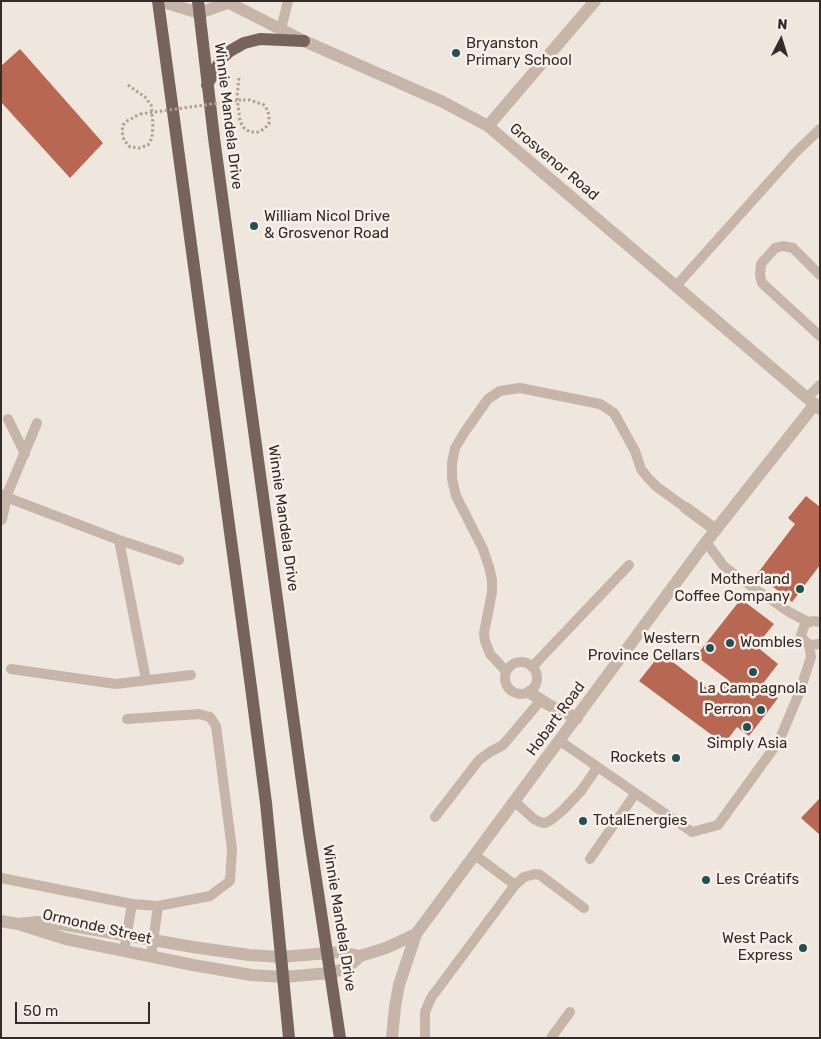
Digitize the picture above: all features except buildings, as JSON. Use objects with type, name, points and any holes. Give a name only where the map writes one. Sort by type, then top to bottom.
[{"type":"main road","points":[[159,1],[252,687],[266,804],[289,1038]]},
{"type":"main road","name":"Winnie Mandela Drive","points":[[198,7],[207,85],[307,813],[340,1038]]},
{"type":"main road","points":[[207,85],[222,58],[244,43],[260,39],[304,41]]},
{"type":"street","points":[[159,1],[198,7]]},
{"type":"street","points":[[488,126],[595,1]]},
{"type":"street","name":"Grosvenor Road","points":[[198,7],[226,2],[304,41],[443,102],[488,126],[814,404]]},
{"type":"street","name":"Hobart Road","points":[[392,1038],[394,1006],[416,934],[706,542],[814,404]]},
{"type":"street","points":[[1,519],[4,496]]},
{"type":"street","points":[[686,508],[716,530]]},
{"type":"street","points":[[529,692],[577,718]]},
{"type":"street","points":[[1,921],[18,924]]},
{"type":"street","name":"Ormonde Street","points":[[18,924],[38,922],[61,924],[249,955],[281,957],[327,952]]},
{"type":"street","name":"Ormonde Street","points":[[18,924],[66,939],[231,972],[283,977],[330,973]]},
{"type":"street","name":"Hobart Road","points":[[330,973],[347,968],[360,956],[386,948],[416,934]]},
{"type":"street","name":"Hobart Road","points":[[327,952],[341,952],[360,956]]},
{"type":"lane","points":[[281,29],[288,1]]},
{"type":"lane","points":[[676,286],[796,152],[820,129]]},
{"type":"lane","points":[[820,275],[793,248],[783,246],[775,248],[760,264],[762,283],[820,336]]},
{"type":"lane","points":[[814,404],[820,385]]},
{"type":"lane","points":[[506,671],[490,654],[485,640],[484,633],[492,592],[490,567],[456,496],[452,479],[452,463],[455,448],[488,400],[500,391],[520,388],[600,404],[614,413],[635,451],[641,469],[648,478],[686,508]]},
{"type":"lane","points":[[8,419],[25,454]]},
{"type":"lane","points":[[37,423],[25,454],[4,496],[119,540],[180,560]]},
{"type":"lane","points":[[119,540],[146,680]]},
{"type":"lane","points":[[706,542],[722,565],[735,575],[789,612],[816,620]]},
{"type":"lane","points":[[532,667],[629,565]]},
{"type":"lane","points":[[560,741],[692,832],[718,825],[779,741],[800,691],[814,644],[803,639],[801,631],[789,612]]},
{"type":"lane","points":[[801,631],[805,624],[816,620]]},
{"type":"lane","points":[[521,662],[532,667],[537,677],[536,683],[529,692],[521,695],[513,693],[507,687],[504,679],[506,671],[510,666],[521,662]]},
{"type":"lane","points":[[11,669],[116,684],[191,675]]},
{"type":"lane","points":[[435,817],[479,760],[503,746],[541,700]]},
{"type":"lane","points":[[1,878],[132,904],[158,906],[210,896],[230,881],[232,849],[216,726],[210,717],[199,714],[127,719]]},
{"type":"lane","points":[[514,802],[534,819],[545,822],[551,820],[581,791],[597,768]]},
{"type":"lane","points":[[590,860],[635,794]]},
{"type":"lane","points":[[475,855],[515,885]]},
{"type":"lane","points":[[425,1038],[425,1012],[431,998],[515,885],[524,876],[540,875],[584,908]]},
{"type":"lane","points":[[124,951],[132,904]]},
{"type":"lane","points":[[151,956],[158,906]]},
{"type":"lane","points":[[551,1038],[570,1012]]},
{"type":"path","points":[[128,85],[145,97],[151,105],[152,114],[153,124],[152,138],[148,146],[139,148],[130,147],[124,140],[123,125],[140,114],[149,113],[158,111],[232,101],[241,100],[250,100],[264,105],[268,111],[269,124],[264,129],[258,132],[250,132],[244,128],[240,121],[238,112],[237,105],[236,97],[239,78]]},
{"type":"place","name":"Bryanston Primary School","points":[[456,53]]},
{"type":"place","name":"William Nicol Drive & Grosvenor Road","points":[[254,226]]},
{"type":"place","name":"Motherland Coffee Company","points":[[800,589]]},
{"type":"place","name":"Wombles","points":[[730,643]]},
{"type":"place","name":"Western Province Cellars","points":[[710,648]]},
{"type":"place","name":"La Campagnola","points":[[753,672]]},
{"type":"place","name":"Perron","points":[[761,710]]},
{"type":"place","name":"Simply Asia","points":[[747,727]]},
{"type":"place","name":"Rockets","points":[[676,758]]},
{"type":"place","name":"TotalEnergies","points":[[583,821]]},
{"type":"place","name":"Les Créatifs","points":[[706,880]]},
{"type":"place","name":"West Pack Express","points":[[803,948]]}]
